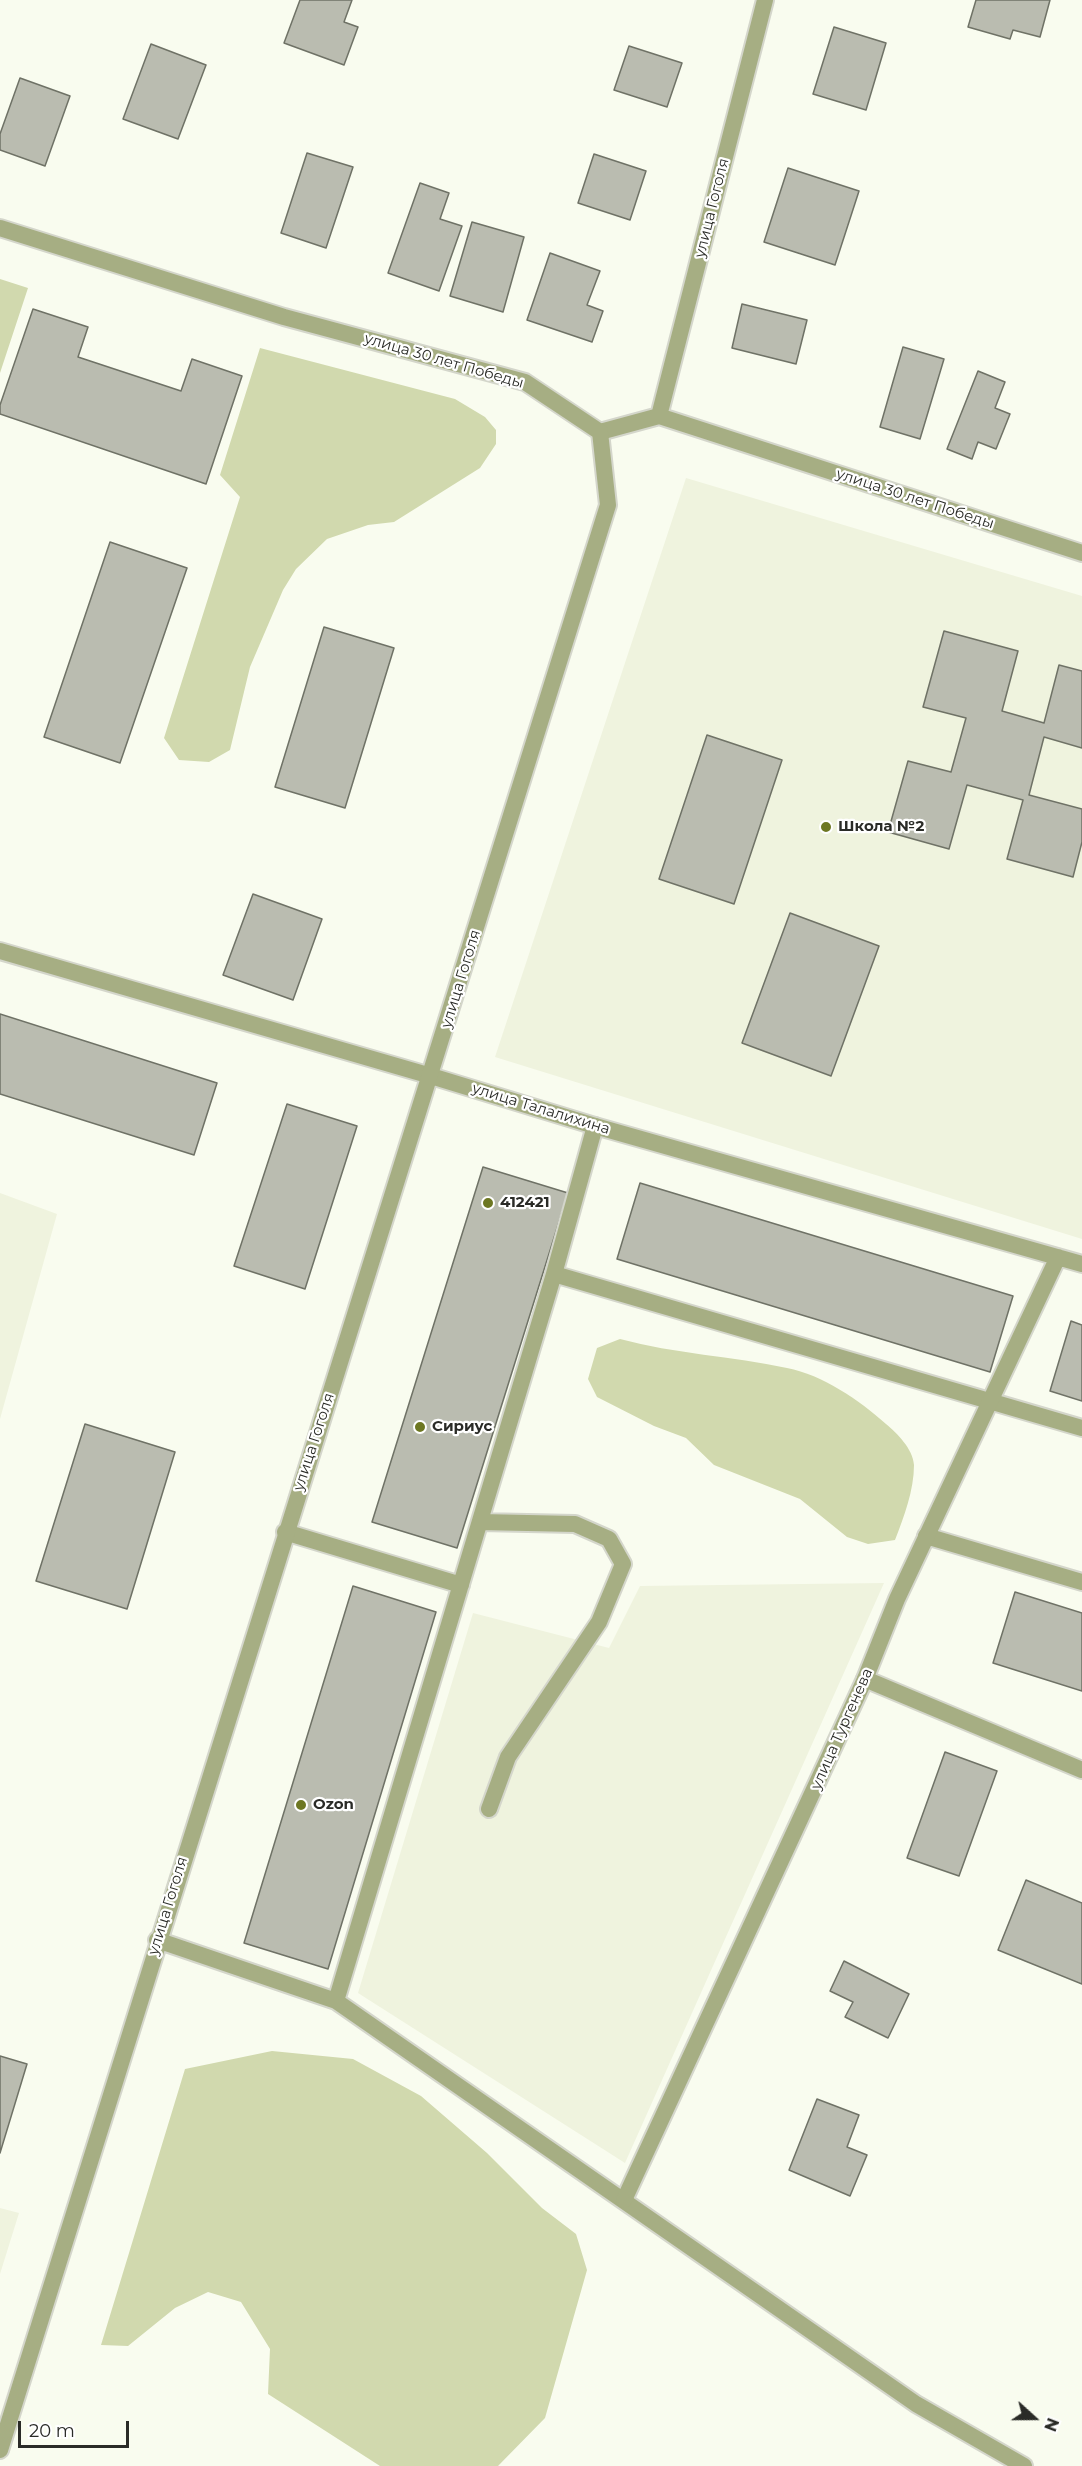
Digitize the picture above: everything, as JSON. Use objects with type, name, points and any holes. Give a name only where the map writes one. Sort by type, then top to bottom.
[{"type":"street","name":"улица Гоголя","points":[[659,416],[765,0]]},
{"type":"street","name":"улица 30 лет Победы","points":[[0,228],[284,316],[525,382],[600,432]]},
{"type":"street","points":[[600,432],[659,416]]},
{"type":"street","name":"улица 30 лет Победы","points":[[659,416],[1082,553]]},
{"type":"street","name":"улица Гоголя","points":[[0,2450],[157,1940],[431,1076],[608,505],[600,432]]},
{"type":"street","name":"улица Талалихина","points":[[0,951],[595,1126],[1082,1264]]},
{"type":"street","points":[[336,2001],[554,1274],[595,1126]]},
{"type":"street","name":"улица Тургенева","points":[[624,2200],[865,1679],[897,1599],[1058,1257]]},
{"type":"street","points":[[554,1274],[1082,1428]]},
{"type":"street","points":[[480,1522],[575,1524],[609,1539],[623,1564],[599,1622],[508,1757],[489,1809]]},
{"type":"street","points":[[285,1532],[460,1585]]},
{"type":"street","points":[[926,1536],[1082,1582]]},
{"type":"street","points":[[865,1679],[1082,1770]]},
{"type":"street","points":[[157,1940],[336,2001],[916,2404],[1024,2466]]},
{"type":"shaded area","name":"Школа №2","points":[[686,478],[1082,596],[1082,1239],[495,1057]]},
{"type":"shaded area","points":[[0,1193],[57,1214],[0,1419]]},
{"type":"shaded area","points":[[884,1583],[625,2163],[358,1993],[473,1613],[609,1648],[640,1586]]},
{"type":"shaded area","points":[[0,2208],[19,2213],[0,2274]]},
{"type":"green space","points":[[0,279],[28,288],[0,373]]},
{"type":"green space","points":[[260,348],[455,399],[485,417],[496,430],[496,444],[480,468],[394,522],[368,525],[327,539],[296,569],[283,590],[250,667],[230,750],[209,762],[179,760],[164,738],[240,497],[220,475]]},
{"type":"green space","points":[[620,1339],[800,1371],[827,1382],[864,1406],[899,1437],[908,1447],[913,1459],[914,1474],[910,1494],[895,1540],[868,1544],[847,1537],[800,1499],[714,1465],[686,1438],[654,1426],[597,1397],[588,1379],[597,1348]]},
{"type":"green space","points":[[272,2051],[353,2059],[421,2096],[487,2153],[542,2208],[576,2234],[587,2270],[545,2418],[498,2466],[380,2466],[268,2394],[270,2349],[241,2302],[208,2292],[175,2308],[128,2346],[101,2345],[185,2069]]},
{"type":"building","points":[[300,0],[352,0],[344,22],[358,27],[344,65],[284,43]]},
{"type":"building","points":[[976,0],[1050,0],[1040,37],[1013,30],[1010,39],[968,27]]},
{"type":"building","points":[[834,27],[886,43],[866,110],[813,94]]},
{"type":"building","points":[[151,44],[206,65],[178,139],[123,119]]},
{"type":"building","points":[[629,46],[682,63],[667,107],[614,90]]},
{"type":"building","points":[[20,78],[70,96],[45,166],[0,150],[0,134]]},
{"type":"building","points":[[307,153],[353,167],[326,248],[281,233]]},
{"type":"building","points":[[594,154],[646,171],[630,220],[578,203]]},
{"type":"building","points":[[788,168],[859,191],[835,265],[764,242]]},
{"type":"building","points":[[420,183],[449,193],[440,219],[462,226],[439,291],[388,273]]},
{"type":"building","points":[[472,222],[524,237],[503,312],[450,296]]},
{"type":"building","points":[[550,253],[600,271],[587,305],[603,311],[592,342],[527,320]]},
{"type":"building","points":[[742,304],[807,320],[796,364],[732,348]]},
{"type":"building","points":[[33,309],[88,327],[78,357],[181,391],[192,359],[242,376],[206,484],[0,414],[0,405]]},
{"type":"building","points":[[903,347],[944,359],[920,439],[880,427]]},
{"type":"building","points":[[978,371],[1005,382],[995,408],[1010,414],[996,449],[978,442],[972,459],[947,449]]},
{"type":"building","points":[[110,542],[187,568],[120,763],[44,737]]},
{"type":"building","points":[[324,627],[394,648],[345,808],[275,787]]},
{"type":"building","points":[[944,631],[1018,651],[1002,711],[1044,723],[1059,665],[1082,671],[1082,748],[1044,737],[1029,795],[1082,809],[1082,842],[1073,877],[1007,859],[1023,800],[967,785],[949,849],[888,832],[908,761],[951,772],[966,718],[923,707]]},
{"type":"building","points":[[707,735],[782,760],[734,904],[659,879]]},
{"type":"building","points":[[253,894],[322,919],[293,1000],[223,975]]},
{"type":"building","points":[[790,913],[879,946],[831,1076],[742,1043]]},
{"type":"building","points":[[0,1014],[217,1083],[194,1155],[0,1094]]},
{"type":"building","points":[[287,1104],[357,1126],[305,1289],[234,1266]]},
{"type":"building","points":[[483,1167],[568,1193],[457,1548],[372,1522]]},
{"type":"building","points":[[640,1183],[1013,1296],[990,1372],[617,1259]]},
{"type":"building","points":[[1071,1321],[1082,1325],[1082,1401],[1050,1391]]},
{"type":"building","points":[[85,1424],[175,1452],[127,1609],[36,1581]]},
{"type":"building","points":[[353,1586],[436,1612],[328,1969],[244,1943]]},
{"type":"building","points":[[1015,1592],[1082,1613],[1082,1691],[993,1663]]},
{"type":"building","points":[[945,1752],[997,1771],[959,1876],[907,1858]]},
{"type":"building","points":[[1026,1880],[1082,1903],[1082,1984],[998,1950]]},
{"type":"building","points":[[844,1961],[909,1994],[888,2038],[845,2017],[853,2002],[830,1991]]},
{"type":"building","points":[[0,2056],[27,2064],[0,2153]]},
{"type":"building","points":[[817,2099],[859,2115],[847,2147],[867,2155],[850,2196],[789,2170]]},
{"type":"place","name":"Школа №2","points":[[826,827]]},
{"type":"place","name":"412421","points":[[488,1203]]},
{"type":"place","name":"Сириус","points":[[420,1427]]},
{"type":"place","name":"Ozon","points":[[301,1805]]}]
